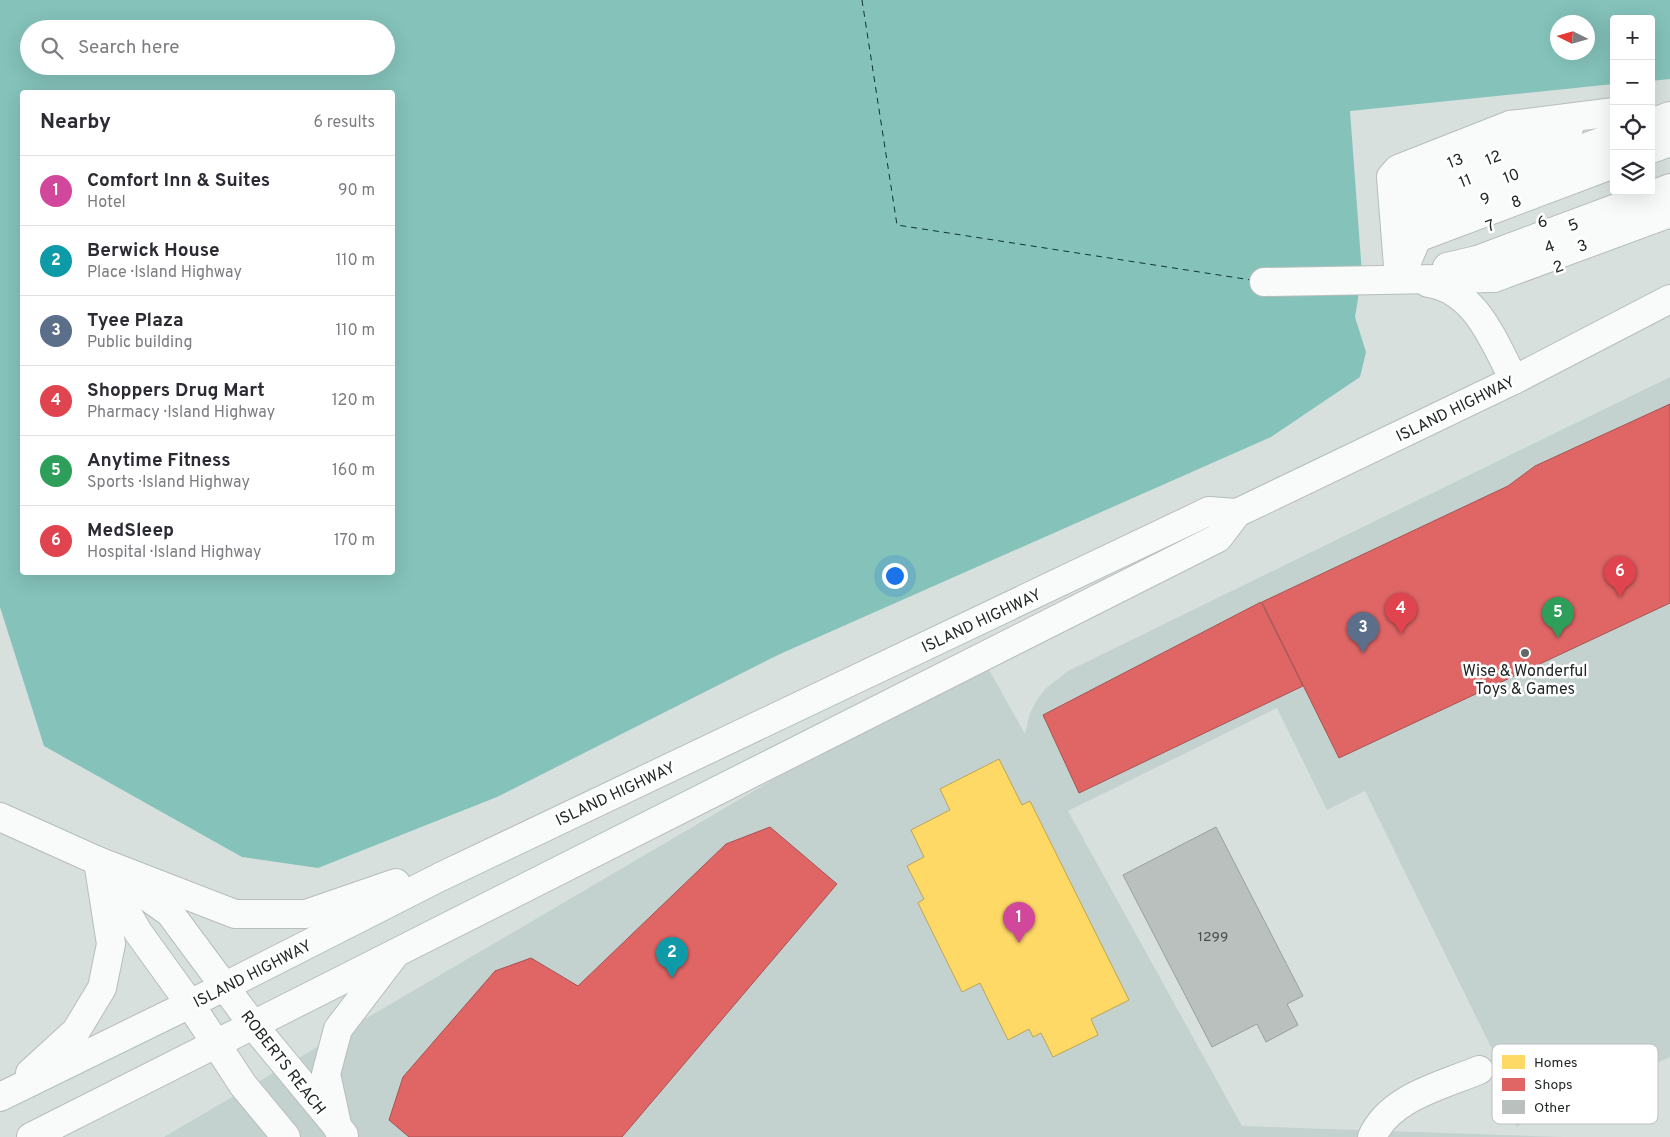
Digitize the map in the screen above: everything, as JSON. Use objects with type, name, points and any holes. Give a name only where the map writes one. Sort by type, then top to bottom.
[{"type":"main road","points":[[1655,136],[1660,120]]},
{"type":"main road","points":[[1399,279],[1410,208],[1457,146],[1510,125],[1610,127]]},
{"type":"main road","name":"13","points":[[1410,208],[1508,139],[1559,125]]},
{"type":"main road","name":"12","points":[[1410,208],[1559,125]]},
{"type":"main road","name":"9","points":[[1410,208],[1610,128]]},
{"type":"main road","points":[[1655,163],[1670,157]]},
{"type":"main road","name":"8","points":[[1410,208],[1610,165]]},
{"type":"main road","points":[[1398,169],[1410,208],[1399,279],[1392,177],[1398,169]]},
{"type":"main road","points":[[1655,180],[1670,174]]},
{"type":"main road","name":"7","points":[[1410,208],[1610,179]]},
{"type":"main road","name":"5","points":[[1484,269],[1670,188]]},
{"type":"main road","name":"6","points":[[1484,269],[1615,195]]},
{"type":"main road","name":"4","points":[[1484,269],[1670,201]]},
{"type":"main road","name":"3","points":[[1484,269],[1670,213]]},
{"type":"main road","name":"2","points":[[1484,269],[1670,223]]},
{"type":"main road","points":[[1399,279],[1484,269]]},
{"type":"main road","points":[[1264,282],[1399,279],[1484,269]]},
{"type":"main road","points":[[1399,279],[1435,284],[1453,291],[1467,302],[1485,326],[1514,380]]},
{"type":"main road","name":"ISLAND HIGHWAY","points":[[31,1137],[1218,538],[1237,513],[1514,380],[1670,299]]},
{"type":"main road","name":"ISLAND HIGHWAY","points":[[4,1095],[508,844],[1209,511],[1237,513]]},
{"type":"main road","name":"ROBERTS REACH","points":[[5,821],[98,862],[170,913],[253,1025],[342,1133]]},
{"type":"main road","points":[[98,862],[225,912],[235,914],[306,914],[508,844]]},
{"type":"main road","points":[[98,862],[138,932],[190,1004],[243,1085],[286,1137]]},
{"type":"main road","points":[[4,1095],[76,1031],[102,988],[111,944],[98,862]]},
{"type":"main road","points":[[342,1133],[326,1074],[338,1030],[397,952]]},
{"type":"main road","points":[[1372,1137],[1378,1123],[1402,1102],[1479,1070]]},
{"type":"shaded area","points":[[1670,377],[1670,1057],[1658,1062],[1658,1044],[1492,1044],[1492,1049],[1365,791],[1327,810],[1277,708],[1068,811],[1242,1126],[1564,1137],[164,1137],[982,657],[1025,734],[1030,713],[1037,700],[1045,689],[1068,671]]},
{"type":"water","points":[[0,0],[1670,0],[1670,79],[1655,81],[1655,15],[1610,15],[1610,84],[1350,111],[1362,274],[1355,317],[1366,352],[1360,377],[1271,437],[780,654],[497,797],[318,868],[242,857],[44,746],[0,607]]},
{"type":"building: Homes","points":[[999,759],[1022,805],[1030,801],[1129,1000],[1091,1019],[1098,1035],[1053,1057],[1041,1033],[1033,1037],[1029,1029],[1008,1040],[980,983],[962,992],[918,903],[924,899],[907,866],[924,857],[911,830],[950,810],[940,789]]},
{"type":"building: Shops","points":[[1670,404],[1670,603],[1339,758],[1262,602],[1508,486],[1535,466]]},
{"type":"building: Shops","points":[[1261,602],[1303,686],[1079,793],[1043,715]]},
{"type":"building: Shops","points":[[770,827],[837,884],[622,1137],[409,1137],[389,1120],[403,1077],[495,971],[531,958],[578,986],[726,844]]},
{"type":"building: Other","points":[[1216,827],[1303,996],[1287,1004],[1298,1025],[1266,1042],[1257,1024],[1212,1047],[1123,875]]},
{"type":"ferry route","points":[[862,0],[897,225],[1251,280]]},
{"type":"place","name":"MedSleep","points":[[1620,597]]},
{"type":"place","name":"Shoppers Drug Mart","points":[[1401,634]]},
{"type":"place","name":"Anytime Fitness","points":[[1558,638]]},
{"type":"place","name":"Tyee Plaza","points":[[1363,653]]},
{"type":"place","name":"Wise & Wonderful Toys & Games","points":[[1525,653]]},
{"type":"place","name":"Comfort Inn & Suites","points":[[1019,943]]},
{"type":"place","name":"Berwick House","points":[[672,978]]}]
